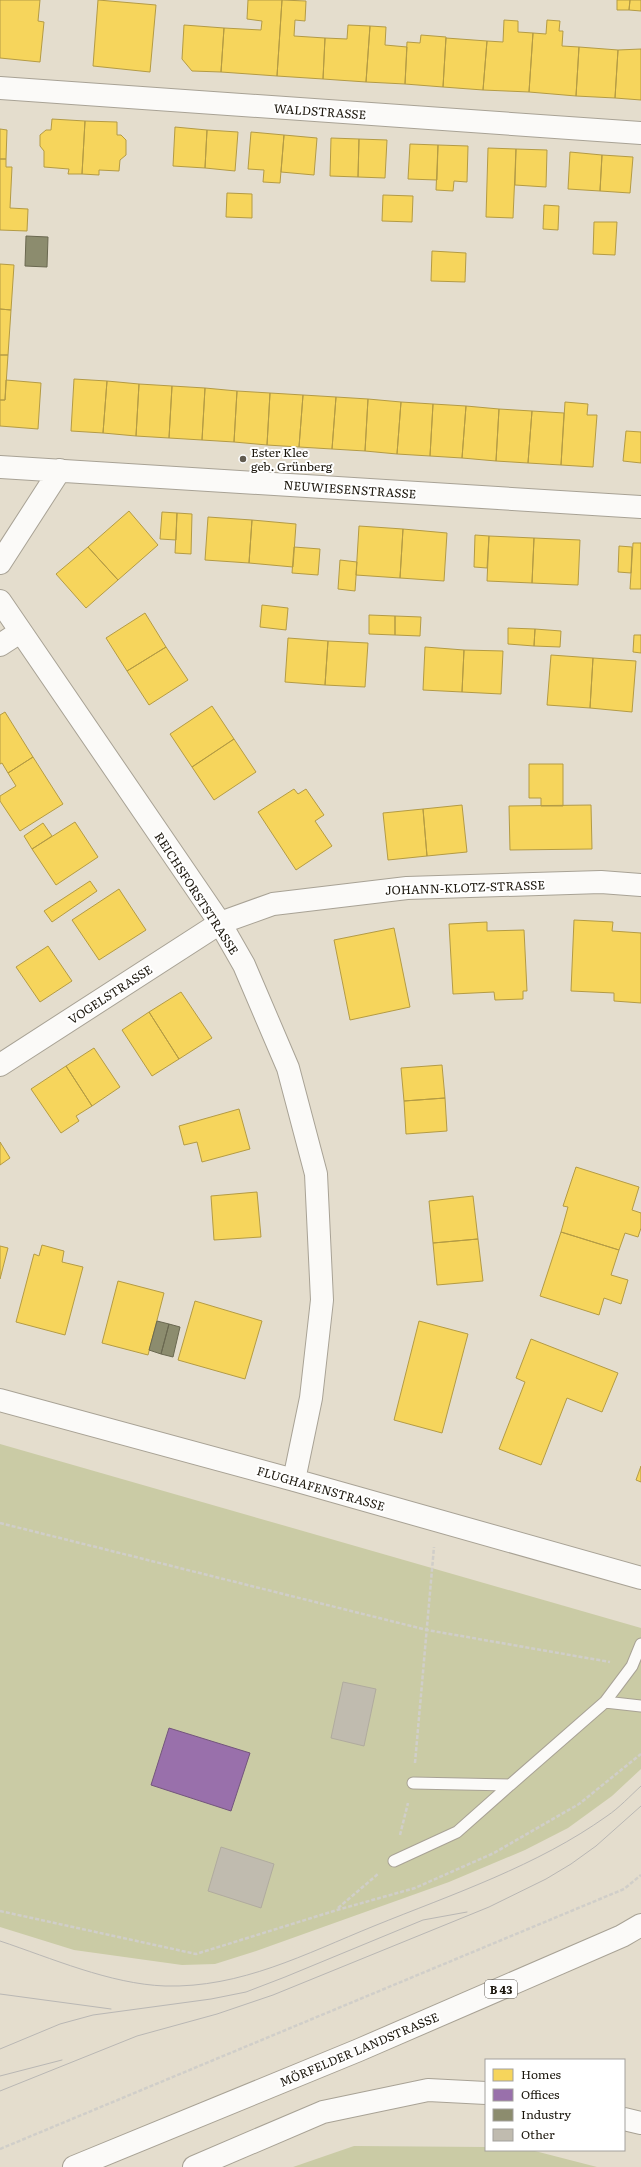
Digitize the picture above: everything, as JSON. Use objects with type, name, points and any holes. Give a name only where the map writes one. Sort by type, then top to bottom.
[{"type":"main road","name":"WALDSTRASSE","points":[[0,88],[641,133]]},
{"type":"main road","name":"NEUWIESENSTRASSE","points":[[0,468],[60,470],[641,507]]},
{"type":"main road","points":[[0,563],[60,470]]},
{"type":"main road","name":"REICHSFORSTSTRASSE","points":[[0,601],[220,923],[244,965],[288,1068],[316,1174],[322,1300],[311,1398],[294,1480]]},
{"type":"main road","points":[[0,645],[20,632]]},
{"type":"main road","name":"JOHANN-KLOTZ-STRASSE","points":[[220,923],[273,904],[407,888],[601,882],[641,885]]},
{"type":"main road","name":"VOGELSTRASSE","points":[[0,1065],[220,923]]},
{"type":"main road","name":"FLUGHAFENSTRASSE","points":[[0,1400],[294,1480],[641,1578]]},
{"type":"main road","name":"MÖRFELDER LANDSTRASSE","points":[[74,2167],[359,2050],[601,1945],[641,1925]]},
{"type":"main road","points":[[194,2167],[323,2112],[428,2090],[485,2093]]},
{"type":"main road","points":[[625,2119],[641,2123]]},
{"type":"lane","points":[[394,1861],[457,1832],[605,1702],[632,1666],[641,1644]]},
{"type":"lane","points":[[605,1702],[641,1706]]},
{"type":"lane","points":[[413,1783],[510,1785]]},
{"type":"path","points":[[337,1910],[394,1861],[413,1783],[436,1520]]},
{"type":"path","points":[[0,1523],[427,1630],[632,1666]]},
{"type":"path","points":[[0,1911],[196,1954],[337,1910],[415,1888],[494,1853],[579,1804],[641,1754]]},
{"type":"path","points":[[0,2149],[610,1895],[624,1889],[641,1875]]},
{"type":"green space","points":[[0,1444],[641,1628],[641,1769],[612,1796],[568,1828],[525,1850],[449,1882],[253,1952],[215,1964],[182,1965],[74,1950],[0,1927]]},
{"type":"green space","points":[[354,2146],[485,2147],[485,2151],[535,2151],[597,2167],[293,2167]]},
{"type":"building: Homes","points":[[0,0],[40,0],[38,21],[44,22],[40,62],[0,58]]},
{"type":"building: Homes","points":[[98,0],[156,5],[150,72],[93,66]]},
{"type":"building: Homes","points":[[248,0],[282,0],[277,76],[221,72],[224,28],[261,30],[262,21],[247,19]]},
{"type":"building: Homes","points":[[282,0],[306,1],[305,21],[295,20],[294,36],[325,38],[323,79],[277,76]]},
{"type":"building: Homes","points":[[617,0],[630,0],[629,10],[617,10]]},
{"type":"building: Homes","points":[[630,0],[641,0],[641,11],[629,10]]},
{"type":"building: Homes","points":[[504,20],[518,21],[518,32],[533,33],[529,92],[483,90],[487,41],[503,42]]},
{"type":"building: Homes","points":[[547,20],[560,21],[559,31],[563,31],[562,46],[579,47],[576,96],[529,92],[533,33],[546,34]]},
{"type":"building: Homes","points":[[184,25],[224,28],[221,72],[192,71],[182,59]]},
{"type":"building: Homes","points":[[348,25],[370,26],[366,82],[323,79],[325,38],[347,39]]},
{"type":"building: Homes","points":[[370,26],[386,27],[385,45],[407,47],[405,84],[366,82]]},
{"type":"building: Homes","points":[[421,35],[446,37],[443,87],[405,84],[407,42],[420,43]]},
{"type":"building: Homes","points":[[446,38],[487,41],[483,90],[443,87]]},
{"type":"building: Homes","points":[[579,47],[618,50],[615,98],[576,96]]},
{"type":"building: Homes","points":[[641,49],[641,100],[615,98],[618,50]]},
{"type":"building: Homes","points":[[52,119],[85,121],[82,174],[68,174],[69,169],[44,167],[44,151],[40,146],[40,135],[46,130],[51,130]]},
{"type":"building: Homes","points":[[85,121],[117,122],[117,135],[121,135],[126,140],[126,155],[120,160],[119,171],[99,170],[99,175],[82,174]]},
{"type":"building: Homes","points":[[175,127],[207,130],[205,168],[173,166]]},
{"type":"building: Homes","points":[[0,129],[7,130],[6,159],[0,159]]},
{"type":"building: Homes","points":[[207,130],[238,132],[235,171],[205,168]]},
{"type":"building: Homes","points":[[251,132],[284,135],[280,183],[263,182],[264,170],[248,169]]},
{"type":"building: Homes","points":[[284,135],[317,138],[314,175],[281,172]]},
{"type":"building: Homes","points":[[331,138],[359,139],[358,177],[330,176]]},
{"type":"building: Homes","points":[[359,139],[387,140],[385,178],[358,177]]},
{"type":"building: Homes","points":[[410,144],[438,145],[437,180],[408,179]]},
{"type":"building: Homes","points":[[438,145],[468,146],[467,182],[454,181],[453,191],[436,190]]},
{"type":"building: Homes","points":[[488,148],[516,149],[513,218],[486,217]]},
{"type":"building: Homes","points":[[516,149],[547,150],[546,187],[515,185]]},
{"type":"building: Homes","points":[[570,152],[602,155],[600,191],[568,189]]},
{"type":"building: Homes","points":[[602,155],[633,157],[630,193],[600,191]]},
{"type":"building: Homes","points":[[0,159],[6,159],[6,167],[12,167],[10,208],[28,209],[27,231],[0,230]]},
{"type":"building: Homes","points":[[227,193],[252,194],[252,218],[226,217]]},
{"type":"building: Homes","points":[[383,195],[413,196],[412,222],[382,221]]},
{"type":"building: Homes","points":[[544,205],[559,206],[558,230],[543,229]]},
{"type":"building: Homes","points":[[594,222],[617,222],[615,255],[593,254]]},
{"type":"building: Homes","points":[[432,251],[466,253],[465,282],[431,281]]},
{"type":"building: Homes","points":[[0,264],[14,265],[11,310],[0,309]]},
{"type":"building: Homes","points":[[0,309],[11,310],[8,355],[0,355]]},
{"type":"building: Homes","points":[[0,355],[8,355],[5,400],[0,400]]},
{"type":"building: Homes","points":[[74,379],[107,381],[103,433],[71,431]]},
{"type":"building: Homes","points":[[6,380],[41,383],[38,429],[0,426],[0,400],[5,400]]},
{"type":"building: Homes","points":[[107,381],[139,384],[136,436],[103,433]]},
{"type":"building: Homes","points":[[139,384],[172,386],[169,438],[136,436]]},
{"type":"building: Homes","points":[[172,386],[205,388],[202,440],[169,438]]},
{"type":"building: Homes","points":[[205,388],[237,391],[234,442],[202,440]]},
{"type":"building: Homes","points":[[237,391],[270,393],[267,445],[234,442]]},
{"type":"building: Homes","points":[[270,393],[303,395],[299,447],[267,445]]},
{"type":"building: Homes","points":[[303,395],[336,397],[332,449],[299,447]]},
{"type":"building: Homes","points":[[336,397],[368,399],[365,451],[332,449]]},
{"type":"building: Homes","points":[[368,399],[401,402],[397,454],[365,451]]},
{"type":"building: Homes","points":[[401,402],[433,404],[430,456],[397,454]]},
{"type":"building: Homes","points":[[565,402],[588,404],[587,415],[597,415],[593,467],[561,465]]},
{"type":"building: Homes","points":[[433,404],[466,406],[462,458],[430,456]]},
{"type":"building: Homes","points":[[466,406],[499,409],[496,461],[462,458]]},
{"type":"building: Homes","points":[[499,409],[532,411],[528,463],[496,461]]},
{"type":"building: Homes","points":[[532,411],[564,413],[561,465],[528,463]]},
{"type":"building: Homes","points":[[626,431],[641,432],[641,463],[623,461]]},
{"type":"building: Homes","points":[[129,511],[158,545],[118,580],[88,547]]},
{"type":"building: Homes","points":[[162,512],[177,513],[176,540],[160,539]]},
{"type":"building: Homes","points":[[177,513],[192,514],[191,554],[175,553]]},
{"type":"building: Homes","points":[[208,517],[252,520],[249,563],[205,560]]},
{"type":"building: Homes","points":[[252,520],[296,524],[293,567],[249,563]]},
{"type":"building: Homes","points":[[359,526],[403,529],[400,578],[356,575]]},
{"type":"building: Homes","points":[[403,529],[447,533],[444,581],[400,578]]},
{"type":"building: Homes","points":[[475,535],[489,536],[487,568],[474,567]]},
{"type":"building: Homes","points":[[489,536],[534,538],[532,583],[487,581]]},
{"type":"building: Homes","points":[[534,538],[580,540],[578,585],[532,583]]},
{"type":"building: Homes","points":[[633,543],[641,543],[641,589],[630,589]]},
{"type":"building: Homes","points":[[619,546],[632,547],[631,573],[618,572]]},
{"type":"building: Homes","points":[[88,547],[118,580],[86,608],[56,574]]},
{"type":"building: Homes","points":[[294,547],[320,549],[318,575],[292,573]]},
{"type":"building: Homes","points":[[340,560],[357,562],[355,591],[338,589]]},
{"type":"building: Homes","points":[[262,605],[288,608],[286,630],[260,627]]},
{"type":"building: Homes","points":[[145,613],[166,647],[127,671],[106,638]]},
{"type":"building: Homes","points":[[369,615],[395,616],[395,635],[369,634]]},
{"type":"building: Homes","points":[[395,616],[421,617],[420,636],[395,635]]},
{"type":"building: Homes","points":[[508,628],[535,629],[534,646],[508,644]]},
{"type":"building: Homes","points":[[535,629],[561,631],[560,647],[534,646]]},
{"type":"building: Homes","points":[[634,635],[641,635],[641,653],[633,652]]},
{"type":"building: Homes","points":[[288,638],[328,641],[325,685],[285,682]]},
{"type":"building: Homes","points":[[328,641],[368,643],[365,687],[325,685]]},
{"type":"building: Homes","points":[[166,647],[188,680],[149,705],[127,671]]},
{"type":"building: Homes","points":[[425,647],[464,650],[462,692],[423,690]]},
{"type":"building: Homes","points":[[464,650],[503,651],[501,694],[462,692]]},
{"type":"building: Homes","points":[[551,655],[593,658],[590,708],[547,705]]},
{"type":"building: Homes","points":[[593,658],[636,661],[632,712],[590,708]]},
{"type":"building: Homes","points":[[212,706],[234,739],[192,767],[170,734]]},
{"type":"building: Homes","points":[[5,712],[33,757],[8,773],[2,763],[0,764],[0,715]]},
{"type":"building: Homes","points":[[234,739],[256,772],[214,800],[192,767]]},
{"type":"building: Homes","points":[[33,757],[63,804],[20,831],[0,801],[0,796],[16,786],[8,773]]},
{"type":"building: Homes","points":[[529,764],[563,764],[563,806],[541,806],[541,798],[529,798]]},
{"type":"building: Homes","points":[[294,789],[298,794],[306,789],[324,815],[315,821],[332,846],[296,870],[258,812]]},
{"type":"building: Homes","points":[[462,805],[467,852],[427,856],[423,809]]},
{"type":"building: Homes","points":[[591,805],[592,849],[510,850],[509,806]]},
{"type":"building: Homes","points":[[423,809],[427,856],[388,860],[383,813]]},
{"type":"building: Homes","points":[[75,822],[98,857],[56,885],[32,849]]},
{"type":"building: Homes","points":[[43,823],[52,836],[32,849],[24,836]]},
{"type":"building: Homes","points":[[90,881],[97,891],[52,922],[44,911]]},
{"type":"building: Homes","points":[[119,889],[146,930],[99,960],[72,920]]},
{"type":"building: Homes","points":[[574,920],[613,922],[612,931],[641,933],[641,1003],[614,1001],[614,993],[571,991]]},
{"type":"building: Homes","points":[[487,922],[487,931],[524,930],[527,991],[523,991],[523,999],[495,1000],[494,992],[453,994],[449,924]]},
{"type":"building: Homes","points":[[394,928],[410,1007],[350,1020],[334,940]]},
{"type":"building: Homes","points":[[48,946],[72,981],[40,1002],[16,967]]},
{"type":"building: Homes","points":[[181,992],[212,1038],[179,1059],[149,1012]]},
{"type":"building: Homes","points":[[149,1012],[179,1059],[152,1076],[122,1030]]},
{"type":"building: Homes","points":[[94,1048],[120,1087],[92,1106],[66,1066]]},
{"type":"building: Homes","points":[[442,1065],[445,1098],[404,1101],[401,1068]]},
{"type":"building: Homes","points":[[66,1066],[92,1106],[76,1116],[79,1121],[61,1133],[31,1089]]},
{"type":"building: Homes","points":[[445,1098],[447,1131],[406,1134],[404,1101]]},
{"type":"building: Homes","points":[[239,1109],[250,1149],[202,1162],[197,1142],[184,1145],[179,1126]]},
{"type":"building: Homes","points":[[0,1142],[10,1158],[0,1165]]},
{"type":"building: Homes","points":[[576,1167],[639,1187],[632,1210],[641,1213],[641,1228],[638,1237],[625,1233],[619,1250],[561,1232],[568,1207],[563,1206]]},
{"type":"building: Homes","points":[[257,1192],[261,1237],[214,1240],[211,1196]]},
{"type":"building: Homes","points":[[473,1196],[478,1239],[433,1243],[429,1201]]},
{"type":"building: Homes","points":[[561,1232],[619,1250],[611,1275],[628,1280],[621,1304],[604,1298],[599,1315],[540,1296]]},
{"type":"building: Homes","points":[[478,1239],[483,1281],[437,1285],[433,1243]]},
{"type":"building: Homes","points":[[42,1245],[64,1251],[62,1262],[83,1267],[65,1335],[16,1322],[34,1254],[39,1256]]},
{"type":"building: Homes","points":[[0,1246],[8,1248],[0,1279]]},
{"type":"building: Homes","points":[[118,1281],[164,1293],[148,1355],[102,1343]]},
{"type":"building: Homes","points":[[195,1301],[262,1321],[245,1379],[178,1360]]},
{"type":"building: Homes","points":[[419,1321],[468,1334],[442,1433],[394,1420]]},
{"type":"building: Homes","points":[[531,1339],[618,1373],[602,1412],[567,1398],[541,1465],[499,1449],[525,1382],[516,1378]]},
{"type":"building: Homes","points":[[641,1466],[641,1482],[636,1480]]},
{"type":"building: Offices","points":[[169,1728],[250,1753],[231,1811],[151,1785]]},
{"type":"building: Industry","points":[[26,236],[48,237],[47,267],[25,266]]},
{"type":"building: Industry","points":[[157,1321],[169,1324],[161,1354],[149,1350]]},
{"type":"building: Industry","points":[[169,1324],[180,1327],[173,1357],[161,1354]]},
{"type":"building: Other","points":[[343,1682],[376,1689],[364,1746],[331,1738]]},
{"type":"building: Other","points":[[221,1847],[274,1864],[261,1908],[208,1891]]},
{"type":"tram line","points":[[0,1941],[81,1969],[123,1981],[144,1984],[165,1986],[193,1985],[246,1975],[298,1958],[494,1878],[552,1850],[580,1834],[620,1806],[641,1786]]},
{"type":"tram line","points":[[0,2091],[137,2036],[217,2014],[273,1995],[489,1907],[546,1879],[571,1864],[596,1846],[641,1806]]},
{"type":"tram line","points":[[0,2049],[60,2024],[93,2015],[211,1999],[246,1992],[423,1920],[467,1912]]},
{"type":"tram line","points":[[0,1994],[111,2009]]},
{"type":"tram line","points":[[0,2076],[62,2060]]},
{"type":"place","name":"Ester Klee geb. Grünberg","points":[[243,459]]}]
